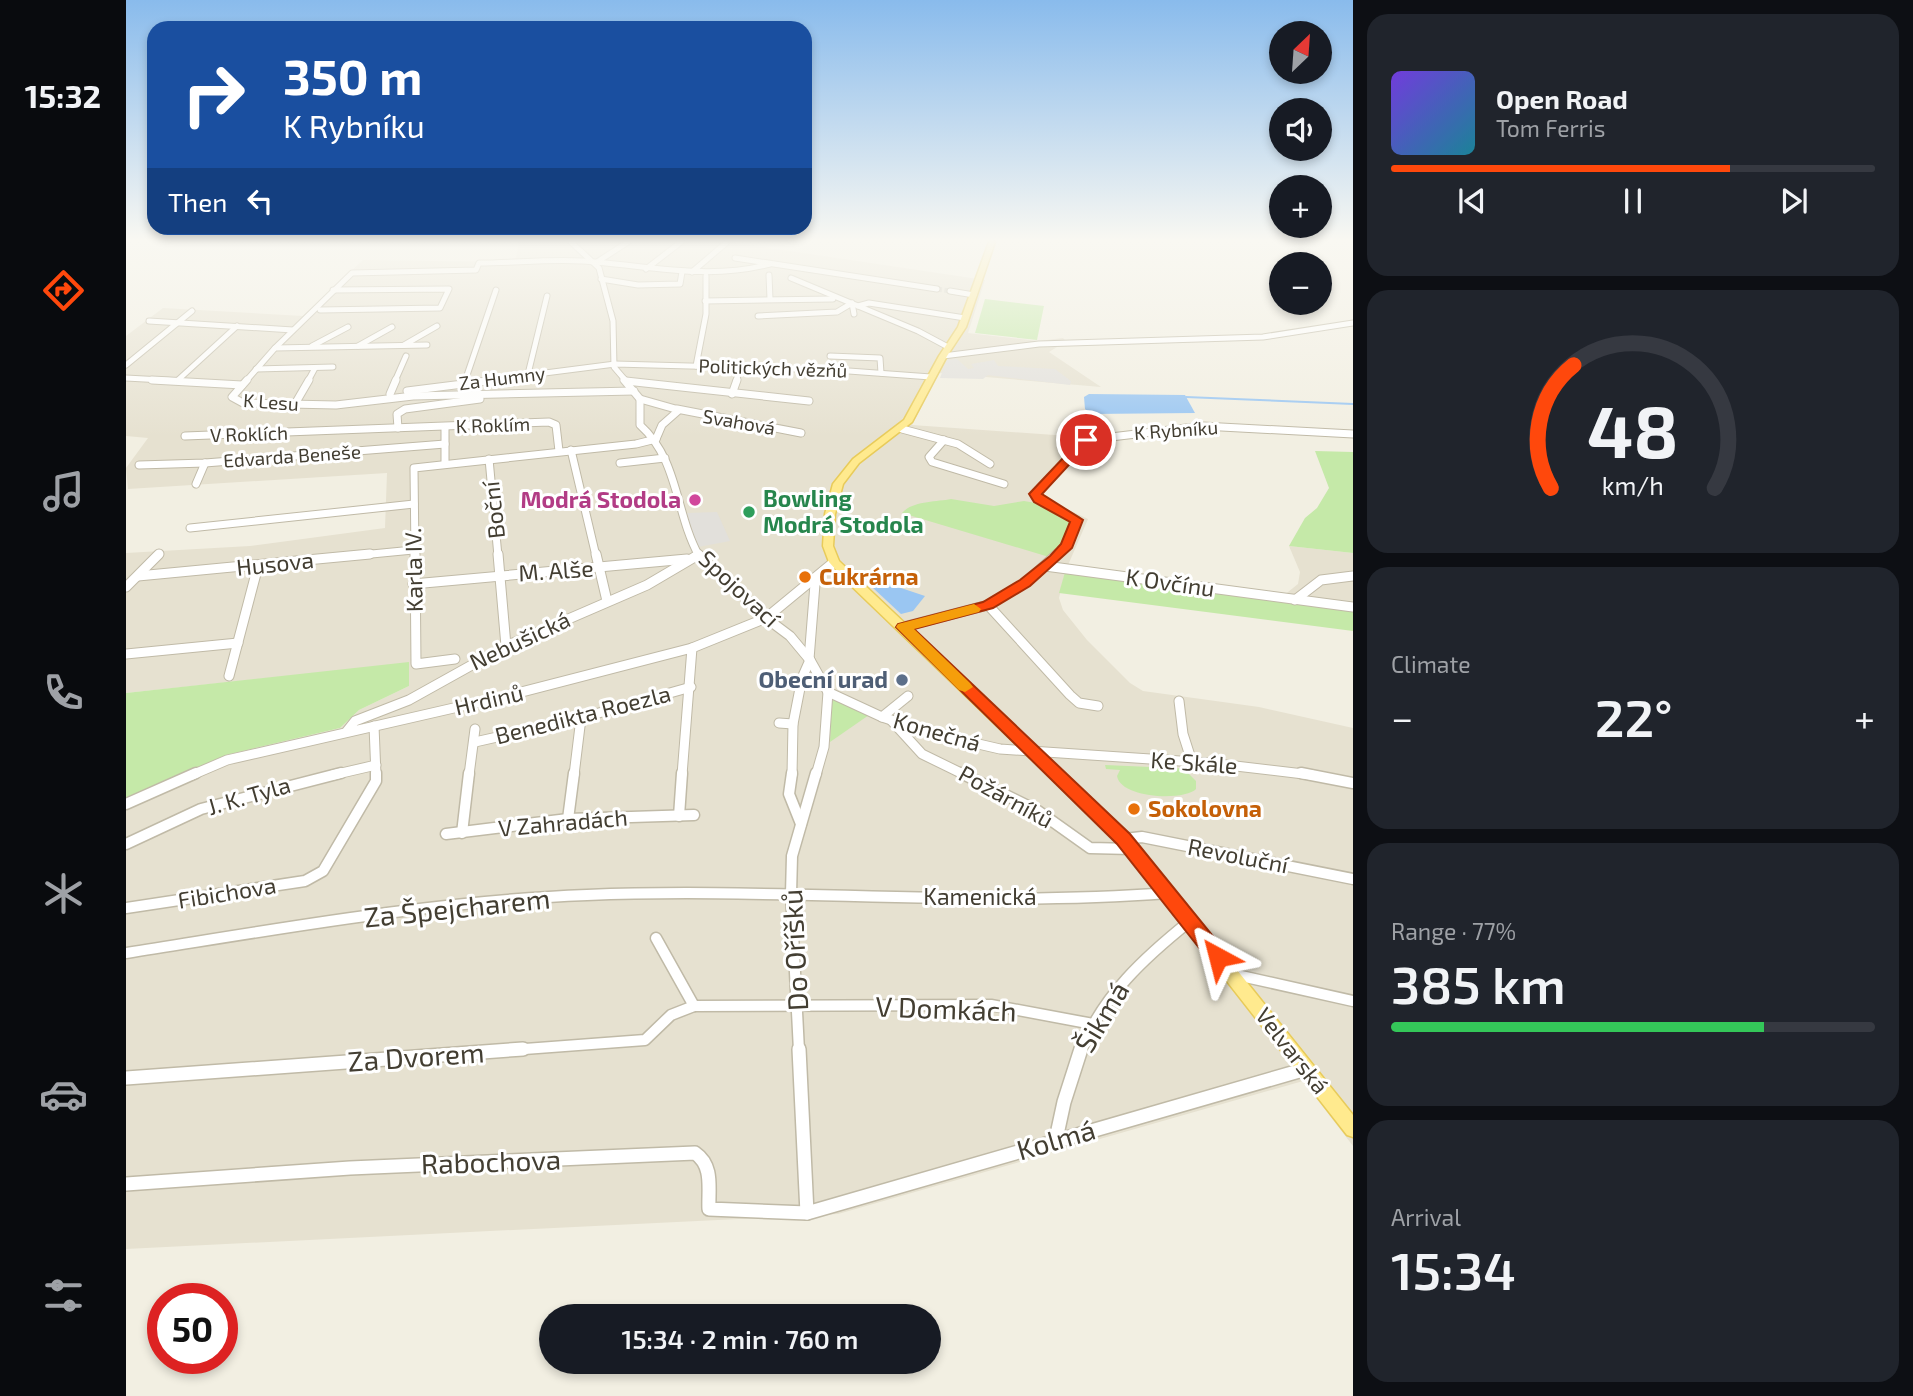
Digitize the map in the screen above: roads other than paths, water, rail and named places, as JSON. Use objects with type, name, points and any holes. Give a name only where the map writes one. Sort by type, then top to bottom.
[{"type":"main road","points":[[834,562],[828,546],[828,534],[838,485],[856,461],[908,422],[970,307]]},
{"type":"main road","name":"Velvarská","points":[[834,562],[1128,844],[1353,1129]]},
{"type":"street","name":"K Lesu","points":[[316,307],[232,395],[237,402],[329,405],[371,399]]},
{"type":"street","points":[[320,310],[440,307]]},
{"type":"street","points":[[466,382],[490,307]]},
{"type":"street","points":[[528,374],[544,307]]},
{"type":"street","points":[[609,307],[613,321],[615,364]]},
{"type":"street","points":[[696,366],[705,307]]},
{"type":"street","points":[[758,316],[837,312],[849,307]]},
{"type":"street","points":[[853,314],[855,307]]},
{"type":"street","points":[[860,307],[918,331],[945,352],[1039,344],[1263,337],[1353,323]]},
{"type":"street","points":[[896,307],[965,318]]},
{"type":"street","points":[[126,365],[192,311]]},
{"type":"street","points":[[149,321],[293,330]]},
{"type":"street","points":[[178,380],[237,326]]},
{"type":"street","points":[[403,346],[437,326]]},
{"type":"street","points":[[311,347],[348,327]]},
{"type":"street","points":[[356,347],[392,327]]},
{"type":"street","points":[[275,348],[427,345]]},
{"type":"street","points":[[390,394],[406,356]]},
{"type":"street","points":[[830,356],[880,358],[881,373]]},
{"type":"street","name":"Politických vězňů","points":[[615,364],[741,367],[931,377]]},
{"type":"street","name":"Za Humny","points":[[318,402],[371,399],[466,382],[615,364]]},
{"type":"street","name":"Spojovací","points":[[615,364],[616,370],[640,399],[640,425],[656,439],[665,458],[691,542],[698,555],[766,618],[790,636],[810,660],[828,692]]},
{"type":"street","points":[[256,369],[333,367]]},
{"type":"street","points":[[732,394],[741,367]]},
{"type":"street","points":[[295,404],[315,368]]},
{"type":"street","points":[[126,378],[242,385]]},
{"type":"street","points":[[626,381],[809,401]]},
{"type":"street","points":[[438,395],[442,386]]},
{"type":"street","points":[[371,399],[634,391]]},
{"type":"street","points":[[397,428],[397,414],[405,409],[513,393]]},
{"type":"street","name":"Svahová","points":[[640,399],[677,409],[801,433]]},
{"type":"street","name":"Svahová","points":[[656,439],[656,433],[665,421],[679,412],[677,409]]},
{"type":"street","name":"K Roklím","points":[[397,428],[552,423],[556,425],[559,452]]},
{"type":"street","name":"K Rybníku","points":[[903,627],[988,605],[1025,583],[1067,545],[1077,520],[1039,499],[1036,494],[1086,440],[1203,426],[1353,434]]},
{"type":"street","name":"K Roklím","points":[[445,427],[445,464],[636,444],[656,439]]},
{"type":"street","name":"V Roklích","points":[[185,436],[397,428]]},
{"type":"street","points":[[902,429],[958,444],[990,464]]},
{"type":"street","points":[[944,440],[929,457],[932,462],[1004,484]]},
{"type":"street","name":"Edvarda Beneše","points":[[139,466],[446,444]]},
{"type":"street","points":[[571,450],[607,601]]},
{"type":"street","points":[[620,463],[665,458]]},
{"type":"street","name":"Boční","points":[[489,459],[506,646]]},
{"type":"street","points":[[196,484],[205,463]]},
{"type":"street","name":"Karla IV.","points":[[445,464],[414,468],[413,584],[416,664],[455,659]]},
{"type":"street","points":[[190,528],[414,504]]},
{"type":"street","name":"Husova","points":[[138,576],[413,550]]},
{"type":"street","points":[[126,587],[159,554]]},
{"type":"street","name":"M. Alše","points":[[413,584],[682,561],[698,555]]},
{"type":"street","name":"Nebušická","points":[[347,732],[355,720],[408,699],[506,646],[647,585],[698,555]]},
{"type":"street","name":"Hrdinů","points":[[126,804],[228,760],[506,696],[692,648],[766,618],[810,579],[834,562]]},
{"type":"street","points":[[229,676],[258,566]]},
{"type":"street","name":"K Ovčínu","points":[[1045,566],[1353,607]]},
{"type":"street","points":[[1295,600],[1315,581],[1353,576]]},
{"type":"street","points":[[801,824],[789,794],[793,765],[793,724],[802,678],[810,660],[815,584],[810,579]]},
{"type":"street","points":[[793,595],[813,602]]},
{"type":"street","points":[[988,605],[1070,695],[1079,703],[1098,706]]},
{"type":"street","points":[[126,654],[239,642]]},
{"type":"street","points":[[679,816],[692,648]]},
{"type":"street","name":"Benedikta Roezla","points":[[475,742],[581,719],[691,687]]},
{"type":"street","name":"Konečná","points":[[828,692],[887,718],[967,742],[1034,753]]},
{"type":"street","name":"Do Oříšků","points":[[807,1213],[791,894],[792,856],[824,747],[828,692]]},
{"type":"street","points":[[887,718],[908,696]]},
{"type":"street","points":[[1179,701],[1183,734],[1192,762]]},
{"type":"street","name":"Požárníků","points":[[887,718],[922,754],[1038,811],[1090,848],[1128,844]]},
{"type":"street","points":[[568,819],[581,719]]},
{"type":"street","points":[[779,723],[793,724]]},
{"type":"street","points":[[374,726],[376,765]]},
{"type":"street","points":[[462,832],[475,729]]},
{"type":"street","name":"Ke Skále","points":[[1034,753],[1192,762],[1306,774],[1353,783]]},
{"type":"street","name":"J. K. Tyla","points":[[126,844],[201,809],[376,765]]},
{"type":"street","name":"Fibichova","points":[[128,909],[305,881],[323,871],[376,781],[376,765]]},
{"type":"street","name":"V Zahradách","points":[[446,834],[568,819],[694,815]]},
{"type":"street","name":"Revoluční","points":[[1128,844],[1142,837],[1353,879]]},
{"type":"street","name":"Kamenická","points":[[791,894],[915,898],[1124,897],[1168,893]]},
{"type":"street","name":"Za Špejcharem","points":[[126,953],[435,908],[585,895],[791,894]]},
{"type":"street","name":"Šikmá","points":[[1056,1139],[1075,1061],[1093,1024],[1122,979],[1146,955],[1190,921]]},
{"type":"street","points":[[656,938],[694,1006]]},
{"type":"street","points":[[1232,974],[1353,1000]]},
{"type":"street","name":"Za Dvorem","points":[[126,1078],[645,1040],[671,1014],[694,1006],[798,1004]]},
{"type":"street","name":"V Domkách","points":[[798,1004],[991,1005],[1093,1024]]},
{"type":"street","name":"Kolmá","points":[[807,1213],[1306,1069]]},
{"type":"street","name":"Rabochova","points":[[126,1184],[350,1168],[695,1153],[703,1157],[708,1164],[709,1209],[807,1213]]},
{"type":"water","points":[[1089,394],[1185,395],[1195,413],[1090,414],[1085,409],[1084,397]]},
{"type":"water","points":[[858,574],[925,596],[913,611],[901,614]]},
{"type":"waterway","points":[[1186,397],[1353,404]]},
{"type":"place","name":"Modrá Stodola","points":[[695,500]]},
{"type":"place","name":"Bowling Modrá Stodola","points":[[749,512]]},
{"type":"place","name":"Cukrárna","points":[[805,577]]},
{"type":"place","name":"Obecní urad","points":[[902,680]]},
{"type":"place","name":"Sokolovna","points":[[1134,809]]}]
